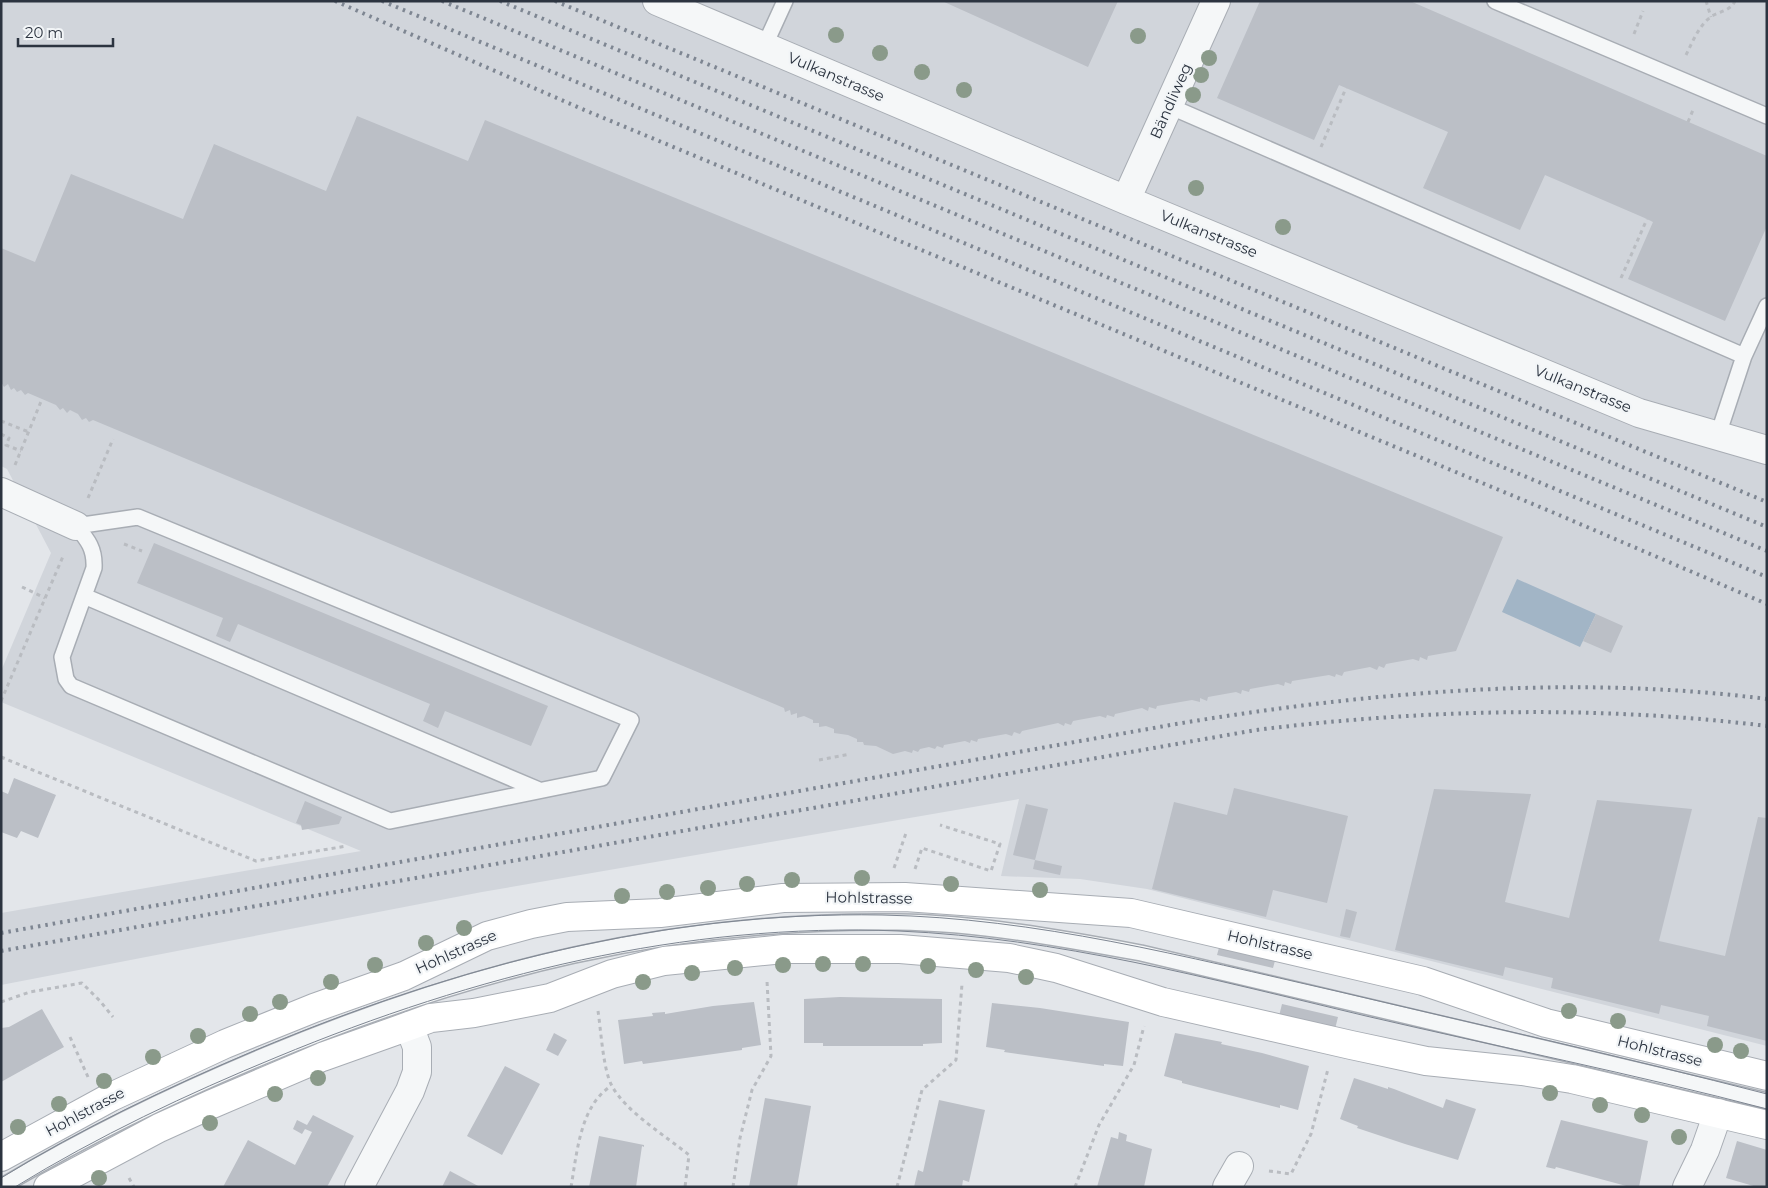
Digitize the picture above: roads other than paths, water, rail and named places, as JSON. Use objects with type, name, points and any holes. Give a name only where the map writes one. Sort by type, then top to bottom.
[{"type":"street","name":"Vulkanstrasse","points":[[657,1],[1126,200],[1639,413],[1767,450]]},
{"type":"street","name":"Bändliweg","points":[[1126,200],[1216,1]]},
{"type":"street","points":[[2,493],[76,526]]},
{"type":"street","name":"Hohlstrasse","points":[[1,1157],[111,1097],[225,1044],[314,1008],[404,976],[487,936],[531,924],[567,917],[660,913],[782,898],[905,897],[1131,913],[1423,981],[1546,1023],[1767,1076]]},
{"type":"street","points":[[48,1187],[159,1128],[212,1104],[322,1058],[431,1018],[532,1003],[637,967],[696,957],[784,949],[938,950],[1009,958],[1034,963],[1163,1002],[1386,1052],[1426,1060],[1572,1079],[1767,1125]]},
{"type":"street","points":[[359,1187],[410,1091],[416,1072],[417,1047],[409,1026]]},
{"type":"street","points":[[1687,1187],[1705,1150],[1718,1112]]},
{"type":"lane","points":[[764,47],[784,1]]},
{"type":"lane","points":[[1495,1],[1767,116]]},
{"type":"lane","points":[[1169,106],[1744,356]]},
{"type":"lane","points":[[1718,436],[1744,356],[1767,306]]},
{"type":"lane","points":[[138,517],[631,720],[602,778],[390,821],[87,695],[71,686],[66,679],[62,658],[94,568],[95,556],[92,545],[76,526],[138,517]]},
{"type":"lane","points":[[84,596],[539,790]]},
{"type":"lane","points":[[1,1187],[114,1124],[202,1082],[376,1011],[458,984],[541,961],[625,943],[716,930],[812,923],[899,922],[1017,932],[1085,942],[1140,953],[1767,1100]]},
{"type":"water","points":[[1517,579],[1596,614],[1580,647],[1502,612]]},
{"type":"tram line","points":[[1,1178],[94,1125],[191,1079],[331,1020],[408,993],[485,969],[563,949],[641,934],[721,923],[801,916],[882,915],[940,918],[997,923],[1111,941],[1336,991],[1767,1094]]},
{"type":"tram line","points":[[15,1187],[78,1150],[210,1086],[277,1057],[427,1001],[504,979],[582,960],[660,945],[739,935],[819,930],[899,931],[958,935],[1076,951],[1192,975],[1667,1084],[1767,1109]]},
{"type":"railway","points":[[335,1],[582,109],[1552,512],[1767,604]]},
{"type":"railway","points":[[382,1],[1767,577]]},
{"type":"railway","points":[[442,1],[1767,551]]},
{"type":"railway","points":[[500,1],[1767,527]]},
{"type":"railway","points":[[555,1],[1767,502]]},
{"type":"railway","points":[[1,933],[1176,724],[1322,703],[1396,695],[1545,687],[1619,688],[1767,699]]},
{"type":"railway","points":[[1,951],[1256,730],[1384,718],[1512,712],[1639,715],[1767,726]]}]
